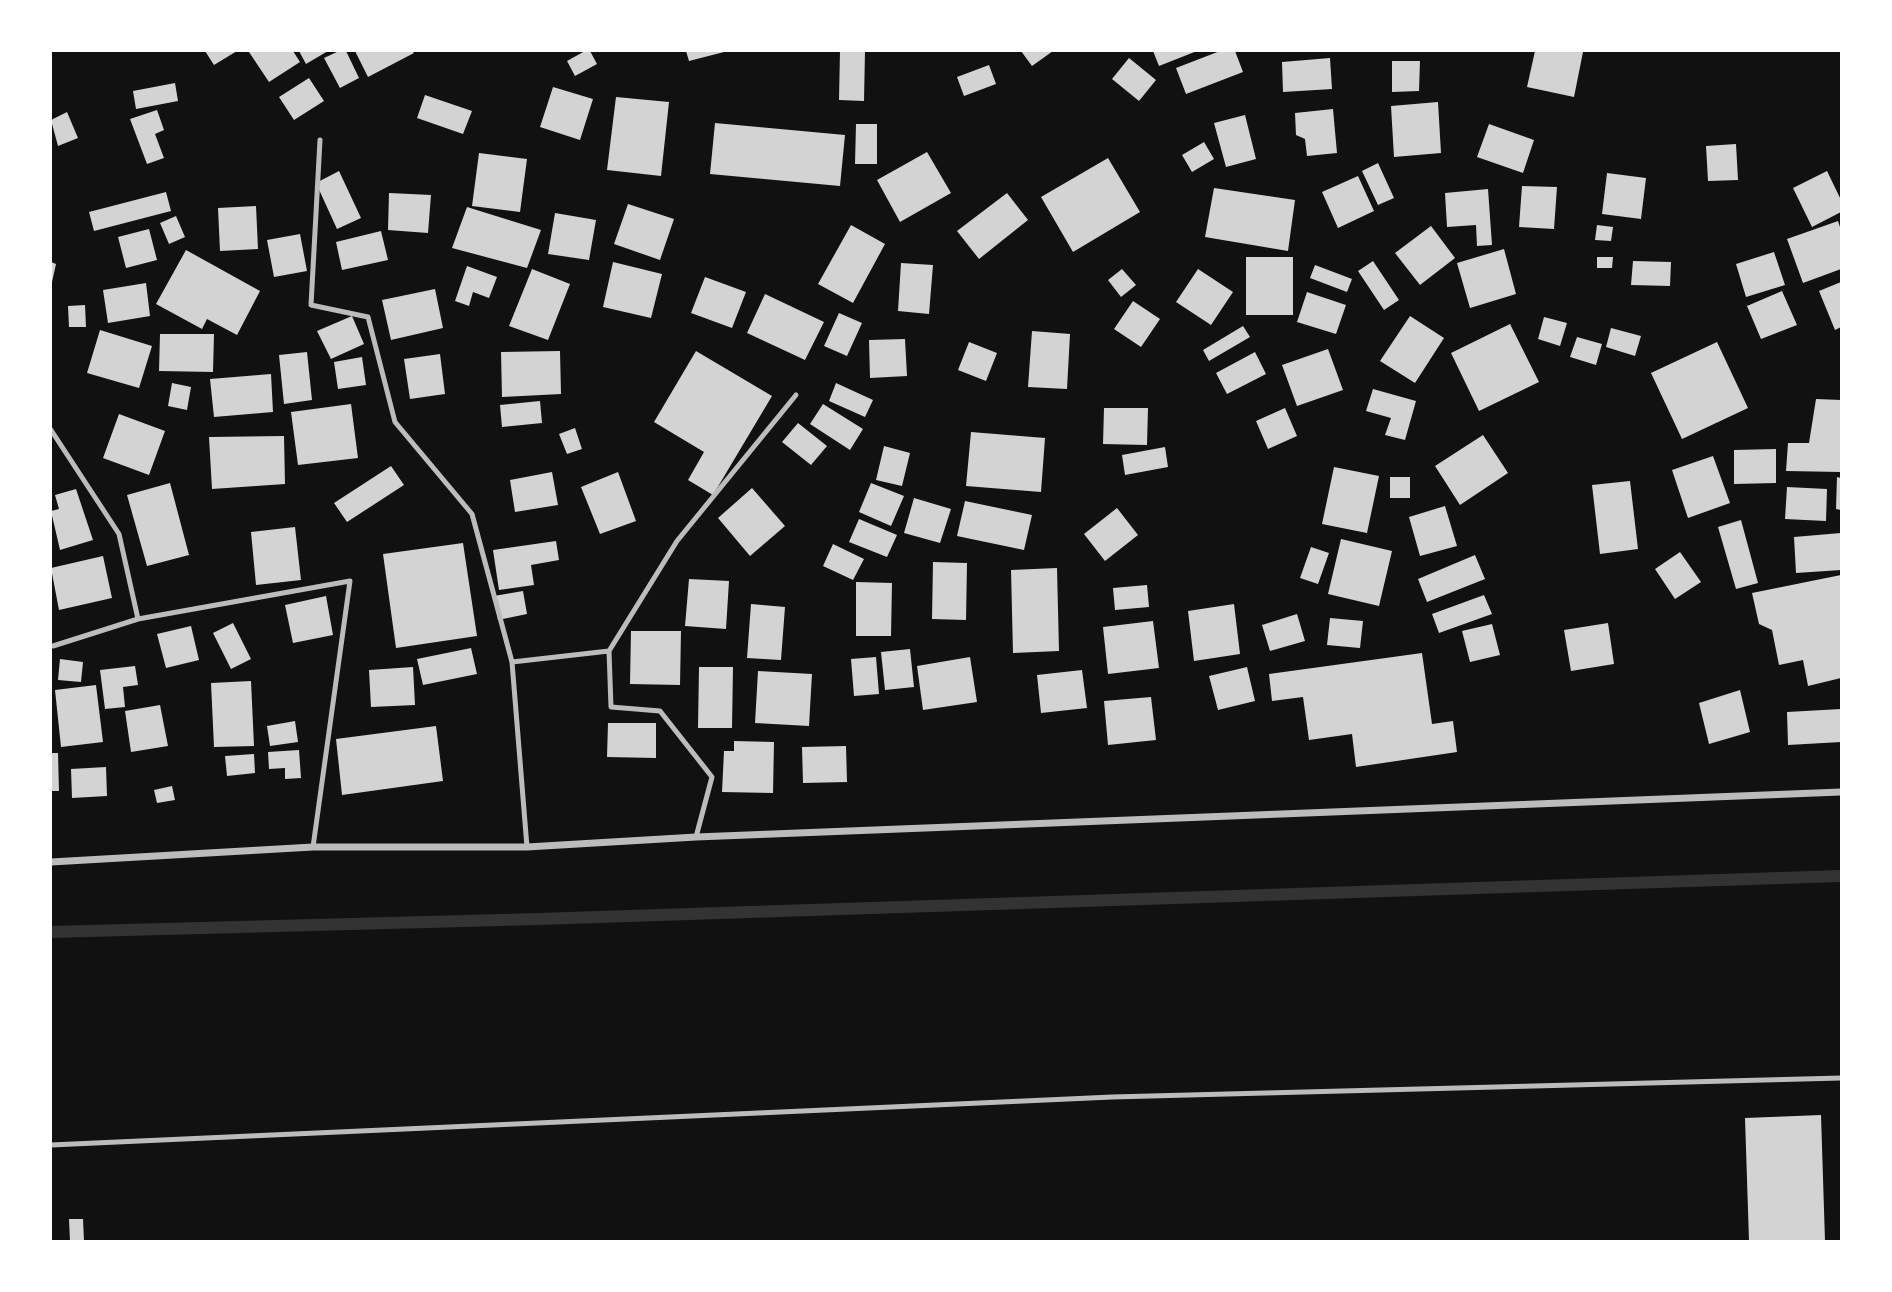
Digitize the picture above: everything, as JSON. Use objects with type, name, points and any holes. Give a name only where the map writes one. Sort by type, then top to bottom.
[{"type":"street","points":[[51,862],[313,847],[527,847],[696,837],[1841,792]]},
{"type":"lane","points":[[320,140],[311,305],[368,317],[395,422],[472,514],[512,662],[527,847]]},
{"type":"lane","points":[[696,837],[712,777],[660,711],[611,707],[609,652],[677,541],[796,395]]},
{"type":"lane","points":[[51,429],[119,534],[138,619]]},
{"type":"lane","points":[[53,646],[138,619],[350,581],[313,847]]},
{"type":"lane","points":[[512,662],[609,652]]},
{"type":"lane","points":[[51,1145],[1112,1097],[1841,1078]]},
{"type":"building","points":[[205,51],[237,51],[214,65]]},
{"type":"building","points":[[293,51],[300,62],[269,82],[249,52]]},
{"type":"building","points":[[299,51],[328,51],[306,64]]},
{"type":"building","points":[[339,51],[346,51],[359,78],[340,88],[324,58]]},
{"type":"building","points":[[355,51],[412,51],[414,53],[368,77]]},
{"type":"building","points":[[590,51],[597,64],[575,76],[567,61]]},
{"type":"building","points":[[686,51],[724,51],[724,52],[689,61]]},
{"type":"building","points":[[840,51],[865,51],[864,101],[839,100]]},
{"type":"building","points":[[1021,51],[1053,51],[1032,66]]},
{"type":"building","points":[[1153,51],[1197,51],[1159,66]]},
{"type":"building","points":[[1220,51],[1235,51],[1243,72],[1186,94],[1176,68]]},
{"type":"building","points":[[1535,51],[1583,52],[1574,97],[1527,87]]},
{"type":"building","points":[[1129,58],[1156,80],[1139,101],[1112,79]]},
{"type":"building","points":[[1330,58],[1332,89],[1283,92],[1282,62]]},
{"type":"building","points":[[1392,61],[1420,61],[1419,91],[1392,92]]},
{"type":"building","points":[[989,65],[996,84],[964,96],[957,77]]},
{"type":"building","points":[[309,78],[324,101],[294,120],[279,97]]},
{"type":"building","points":[[175,83],[178,101],[136,109],[133,91]]},
{"type":"building","points":[[553,87],[593,99],[580,140],[540,127]]},
{"type":"building","points":[[425,95],[472,111],[463,134],[417,118]]},
{"type":"building","points":[[616,97],[669,102],[661,176],[607,170]]},
{"type":"building","points":[[1438,102],[1441,153],[1394,157],[1391,106]]},
{"type":"building","points":[[1333,109],[1337,153],[1307,156],[1305,139],[1296,135],[1295,113]]},
{"type":"building","points":[[157,110],[164,130],[155,134],[164,158],[147,164],[130,119]]},
{"type":"building","points":[[67,112],[78,138],[58,146],[51,120]]},
{"type":"building","points":[[1245,115],[1256,159],[1226,167],[1214,123]]},
{"type":"building","points":[[715,123],[845,135],[840,186],[710,174]]},
{"type":"building","points":[[856,124],[877,124],[877,164],[855,164]]},
{"type":"building","points":[[1489,124],[1534,140],[1523,173],[1477,157]]},
{"type":"building","points":[[1204,142],[1214,159],[1192,172],[1182,155]]},
{"type":"building","points":[[1736,144],[1738,180],[1708,181],[1706,146]]},
{"type":"building","points":[[927,152],[951,193],[900,222],[877,180]]},
{"type":"building","points":[[479,153],[527,159],[520,212],[472,206]]},
{"type":"building","points":[[1108,158],[1140,212],[1073,252],[1041,197]]},
{"type":"building","points":[[1378,163],[1394,198],[1378,205],[1362,171]]},
{"type":"building","points":[[339,171],[361,218],[337,229],[316,183]]},
{"type":"building","points":[[1827,171],[1841,200],[1841,212],[1812,227],[1793,188]]},
{"type":"building","points":[[1607,173],[1646,178],[1641,219],[1602,214]]},
{"type":"building","points":[[1358,176],[1374,211],[1338,228],[1322,192]]},
{"type":"building","points":[[1522,186],[1557,187],[1554,229],[1519,227]]},
{"type":"building","points":[[1214,188],[1295,200],[1288,251],[1205,237]]},
{"type":"building","points":[[1488,189],[1492,245],[1477,246],[1476,225],[1447,227],[1445,193]]},
{"type":"building","points":[[166,192],[171,211],[94,231],[89,212]]},
{"type":"building","points":[[389,193],[431,195],[428,233],[388,230]]},
{"type":"building","points":[[1007,193],[1028,220],[979,259],[957,231]]},
{"type":"building","points":[[628,204],[674,219],[660,260],[614,244]]},
{"type":"building","points":[[256,206],[258,249],[220,251],[218,208]]},
{"type":"building","points":[[467,207],[541,230],[527,268],[452,248]]},
{"type":"building","points":[[555,213],[596,220],[589,260],[548,254]]},
{"type":"building","points":[[176,216],[185,237],[169,244],[160,223]]},
{"type":"building","points":[[1838,221],[1841,230],[1841,269],[1803,283],[1787,239]]},
{"type":"building","points":[[851,225],[885,244],[853,303],[818,284]]},
{"type":"building","points":[[1597,225],[1613,227],[1611,241],[1595,240]]},
{"type":"building","points":[[1431,226],[1455,258],[1420,285],[1395,253]]},
{"type":"building","points":[[149,229],[157,260],[126,268],[118,237]]},
{"type":"building","points":[[381,231],[388,260],[342,270],[336,242]]},
{"type":"building","points":[[300,234],[307,271],[274,277],[267,240]]},
{"type":"building","points":[[1504,249],[1516,294],[1470,308],[1457,263]]},
{"type":"building","points":[[186,250],[260,291],[237,335],[207,319],[202,329],[156,304]]},
{"type":"building","points":[[1774,252],[1785,285],[1746,297],[1736,264]]},
{"type":"building","points":[[1246,257],[1293,257],[1293,315],[1246,315]]},
{"type":"building","points":[[1597,257],[1613,257],[1612,268],[1597,268]]},
{"type":"building","points":[[1373,261],[1399,300],[1384,310],[1358,271]]},
{"type":"building","points":[[1633,261],[1671,262],[1670,286],[1631,285]]},
{"type":"building","points":[[51,262],[56,264],[52,282],[51,282]]},
{"type":"building","points":[[613,262],[662,274],[651,318],[603,307]]},
{"type":"building","points":[[901,263],[933,265],[929,314],[898,311]]},
{"type":"building","points":[[1315,265],[1352,279],[1347,292],[1310,278]]},
{"type":"building","points":[[467,266],[497,277],[489,298],[473,292],[469,306],[455,301]]},
{"type":"building","points":[[532,269],[570,284],[548,340],[509,326]]},
{"type":"building","points":[[1122,269],[1136,285],[1121,297],[1108,280]]},
{"type":"building","points":[[1198,269],[1233,292],[1211,325],[1176,302]]},
{"type":"building","points":[[705,277],[746,292],[732,328],[691,313]]},
{"type":"building","points":[[1841,282],[1841,327],[1835,330],[1819,291]]},
{"type":"building","points":[[146,283],[150,316],[108,323],[103,290]]},
{"type":"building","points":[[435,289],[443,328],[391,340],[382,300]]},
{"type":"building","points":[[1782,291],[1797,325],[1761,339],[1747,306]]},
{"type":"building","points":[[1307,292],[1346,305],[1336,334],[1297,322]]},
{"type":"building","points":[[765,294],[824,322],[805,360],[747,333]]},
{"type":"building","points":[[1133,301],[1160,319],[1141,347],[1114,329]]},
{"type":"building","points":[[85,305],[86,327],[69,327],[68,306]]},
{"type":"building","points":[[839,313],[862,323],[847,356],[824,346]]},
{"type":"building","points":[[352,316],[364,344],[331,359],[317,331]]},
{"type":"building","points":[[1410,316],[1444,338],[1415,383],[1380,361]]},
{"type":"building","points":[[1544,317],[1567,323],[1560,346],[1538,339]]},
{"type":"building","points":[[1510,324],[1539,382],[1479,411],[1451,353]]},
{"type":"building","points":[[1243,326],[1250,337],[1209,361],[1203,350]]},
{"type":"building","points":[[1611,328],[1641,336],[1635,356],[1606,347]]},
{"type":"building","points":[[100,330],[152,346],[139,388],[87,373]]},
{"type":"building","points":[[1032,331],[1070,334],[1067,389],[1028,387]]},
{"type":"building","points":[[160,334],[214,334],[213,372],[159,371]]},
{"type":"building","points":[[1577,337],[1602,344],[1596,365],[1570,357]]},
{"type":"building","points":[[905,339],[907,376],[870,378],[869,340]]},
{"type":"building","points":[[969,342],[997,353],[986,381],[958,370]]},
{"type":"building","points":[[1717,342],[1748,408],[1682,439],[1651,373]]},
{"type":"building","points":[[1328,349],[1343,390],[1297,406],[1282,365]]},
{"type":"building","points":[[560,351],[561,394],[502,397],[501,352]]},
{"type":"building","points":[[696,351],[772,396],[713,495],[688,480],[704,452],[654,422]]},
{"type":"building","points":[[307,352],[312,400],[284,404],[279,355]]},
{"type":"building","points":[[1255,352],[1266,374],[1227,394],[1216,373]]},
{"type":"building","points":[[440,354],[445,394],[410,399],[404,359]]},
{"type":"building","points":[[362,357],[366,385],[338,389],[334,362]]},
{"type":"building","points":[[271,374],[273,412],[214,417],[210,379]]},
{"type":"building","points":[[172,383],[191,387],[187,410],[168,406]]},
{"type":"building","points":[[836,383],[873,400],[865,417],[829,401]]},
{"type":"building","points":[[1373,389],[1416,401],[1405,440],[1385,435],[1391,418],[1366,411]]},
{"type":"building","points":[[1816,399],[1841,400],[1841,472],[1786,471],[1788,443],[1809,443]]},
{"type":"building","points":[[540,401],[542,423],[502,427],[500,405]]},
{"type":"building","points":[[351,404],[358,458],[298,465],[291,412]]},
{"type":"building","points":[[823,404],[863,429],[850,450],[810,424]]},
{"type":"building","points":[[1104,408],[1148,408],[1147,445],[1103,444]]},
{"type":"building","points":[[1285,408],[1297,436],[1268,449],[1256,421]]},
{"type":"building","points":[[119,414],[165,431],[149,475],[103,458]]},
{"type":"building","points":[[798,423],[827,446],[811,465],[782,442]]},
{"type":"building","points":[[575,428],[582,449],[567,454],[559,434]]},
{"type":"building","points":[[971,432],[1045,438],[1041,492],[966,486]]},
{"type":"building","points":[[1483,435],[1508,473],[1460,505],[1435,466]]},
{"type":"building","points":[[284,436],[285,484],[212,489],[209,437]]},
{"type":"building","points":[[884,446],[910,453],[902,486],[876,480]]},
{"type":"building","points":[[1165,447],[1168,467],[1125,475],[1122,455]]},
{"type":"building","points":[[1776,449],[1776,483],[1734,484],[1734,450]]},
{"type":"building","points":[[1713,456],[1730,503],[1688,518],[1672,470]]},
{"type":"building","points":[[391,466],[404,485],[347,522],[334,503]]},
{"type":"building","points":[[1334,467],[1379,476],[1367,533],[1322,524]]},
{"type":"building","points":[[552,472],[558,505],[515,512],[510,480]]},
{"type":"building","points":[[618,472],[636,521],[600,534],[581,487]]},
{"type":"building","points":[[1390,477],[1410,477],[1410,498],[1390,498]]},
{"type":"building","points":[[1837,477],[1841,478],[1841,510],[1836,509]]},
{"type":"building","points":[[1630,481],[1638,549],[1600,554],[1592,485]]},
{"type":"building","points":[[170,483],[189,555],[147,566],[127,495]]},
{"type":"building","points":[[871,483],[904,496],[891,526],[859,512]]},
{"type":"building","points":[[1787,487],[1827,489],[1826,521],[1785,519]]},
{"type":"building","points":[[752,488],[785,526],[750,556],[718,518]]},
{"type":"building","points":[[76,489],[93,540],[60,550],[51,511],[59,509],[55,495]]},
{"type":"building","points":[[914,498],[951,509],[940,543],[904,533]]},
{"type":"building","points":[[965,501],[1032,515],[1024,550],[957,536]]},
{"type":"building","points":[[1445,506],[1457,546],[1420,556],[1409,517]]},
{"type":"building","points":[[1117,508],[1138,535],[1105,561],[1084,534]]},
{"type":"building","points":[[859,519],[897,535],[887,557],[849,542]]},
{"type":"building","points":[[1741,520],[1758,583],[1736,589],[1718,527]]},
{"type":"building","points":[[295,527],[301,580],[256,585],[251,532]]},
{"type":"building","points":[[1841,533],[1841,570],[1796,573],[1794,537]]},
{"type":"building","points":[[1341,539],[1392,551],[1379,606],[1328,594]]},
{"type":"building","points":[[556,541],[559,560],[531,565],[534,585],[499,590],[493,550]]},
{"type":"building","points":[[463,543],[477,636],[396,648],[383,554]]},
{"type":"building","points":[[833,544],[864,559],[853,580],[823,566]]},
{"type":"building","points":[[1311,547],[1329,553],[1318,584],[1300,578]]},
{"type":"building","points":[[1680,552],[1701,582],[1675,599],[1655,569]]},
{"type":"building","points":[[1475,555],[1485,579],[1427,602],[1418,579]]},
{"type":"building","points":[[103,556],[112,598],[59,610],[51,568]]},
{"type":"building","points":[[933,562],[967,563],[966,620],[932,619]]},
{"type":"building","points":[[1057,568],[1059,651],[1013,653],[1011,570]]},
{"type":"building","points":[[1841,575],[1841,678],[1808,686],[1803,660],[1779,665],[1772,630],[1759,624],[1752,593]]},
{"type":"building","points":[[689,579],[729,581],[726,629],[685,626]]},
{"type":"building","points":[[856,582],[892,583],[891,636],[856,636]]},
{"type":"building","points":[[1147,585],[1149,607],[1115,610],[1113,588]]},
{"type":"building","points":[[523,591],[527,614],[498,620],[494,596]]},
{"type":"building","points":[[1484,595],[1492,614],[1439,633],[1432,614]]},
{"type":"building","points":[[326,596],[333,635],[293,643],[285,605]]},
{"type":"building","points":[[751,604],[785,607],[781,660],[747,658]]},
{"type":"building","points":[[1234,604],[1240,654],[1194,661],[1188,611]]},
{"type":"building","points":[[1297,614],[1305,641],[1270,651],[1262,625]]},
{"type":"building","points":[[1330,618],[1363,621],[1360,648],[1327,645]]},
{"type":"building","points":[[1153,621],[1159,668],[1108,674],[1103,627]]},
{"type":"building","points":[[233,623],[251,659],[231,669],[213,633]]},
{"type":"building","points":[[1608,623],[1614,664],[1571,671],[1564,630]]},
{"type":"building","points":[[1492,624],[1500,655],[1470,662],[1462,631]]},
{"type":"building","points":[[191,626],[199,660],[166,668],[157,634]]},
{"type":"building","points":[[631,631],[681,631],[680,685],[630,684]]},
{"type":"building","points":[[471,648],[477,674],[423,685],[417,659]]},
{"type":"building","points":[[910,649],[914,687],[885,690],[881,652]]},
{"type":"building","points":[[1422,653],[1432,724],[1453,721],[1457,752],[1356,767],[1352,734],[1309,740],[1303,697],[1272,701],[1269,674]]},
{"type":"building","points":[[876,657],[879,694],[854,696],[851,659]]},
{"type":"building","points":[[970,657],[977,702],[923,710],[917,666]]},
{"type":"building","points":[[60,659],[83,662],[81,682],[58,680]]},
{"type":"building","points":[[135,666],[138,685],[123,687],[125,707],[105,709],[100,670]]},
{"type":"building","points":[[413,667],[415,705],[371,707],[369,670]]},
{"type":"building","points":[[699,667],[733,667],[732,728],[698,728]]},
{"type":"building","points":[[1247,667],[1255,701],[1218,710],[1209,676]]},
{"type":"building","points":[[1082,670],[1087,708],[1041,713],[1037,675]]},
{"type":"building","points":[[758,671],[812,674],[809,726],[755,723]]},
{"type":"building","points":[[251,681],[254,746],[214,747],[211,683]]},
{"type":"building","points":[[96,685],[103,742],[61,747],[55,690]]},
{"type":"building","points":[[1740,690],[1750,732],[1709,744],[1699,703]]},
{"type":"building","points":[[1151,697],[1156,740],[1108,745],[1104,701]]},
{"type":"building","points":[[160,705],[168,746],[131,752],[125,711]]},
{"type":"building","points":[[1841,709],[1841,742],[1788,745],[1787,712]]},
{"type":"building","points":[[295,721],[298,742],[270,746],[267,726]]},
{"type":"building","points":[[608,723],[656,723],[656,758],[607,757]]},
{"type":"building","points":[[436,726],[443,781],[342,795],[336,739]]},
{"type":"building","points":[[734,741],[774,742],[773,793],[722,792],[724,751],[734,751]]},
{"type":"building","points":[[846,746],[847,782],[803,783],[802,747]]},
{"type":"building","points":[[299,750],[301,778],[285,779],[285,768],[269,769],[268,752]]},
{"type":"building","points":[[51,753],[58,753],[59,791],[51,791]]},
{"type":"building","points":[[254,754],[255,773],[227,776],[225,756]]},
{"type":"building","points":[[106,767],[107,796],[72,798],[71,769]]},
{"type":"building","points":[[172,786],[175,800],[157,803],[154,790]]},
{"type":"building","points":[[1821,1115],[1825,1241],[1749,1241],[1745,1118]]},
{"type":"building","points":[[69,1219],[83,1219],[84,1241],[70,1241]]},
{"type":"waterway","points":[[51,932],[538,919],[1841,876]]}]
